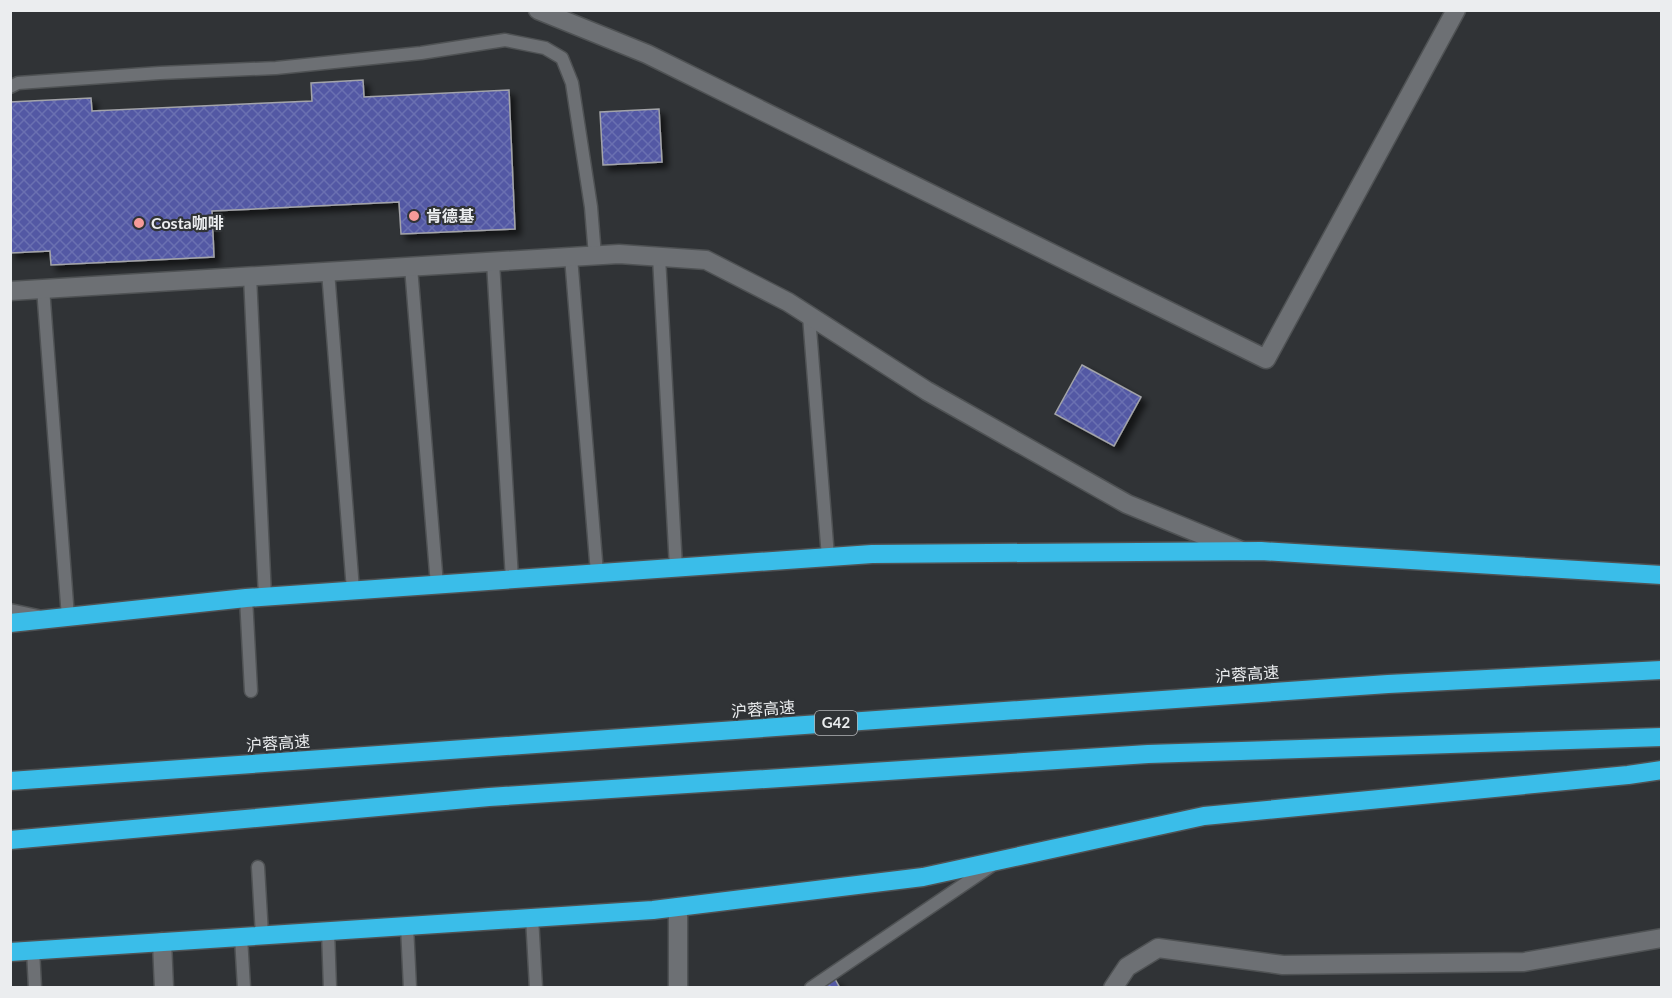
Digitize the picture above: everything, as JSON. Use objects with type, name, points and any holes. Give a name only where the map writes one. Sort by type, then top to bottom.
[{"type":"highway","points":[[10,623],[246,598],[872,554],[1242,551],[1662,575]]},
{"type":"highway","name":"沪蓉高速","points":[[10,781],[1376,685],[1662,670]]},
{"type":"highway","points":[[10,840],[501,796],[1148,754],[1662,737]]},
{"type":"highway","points":[[10,952],[678,907],[922,877],[1204,816],[1662,770]]},
{"type":"street","points":[[538,10],[647,54],[1266,359],[1456,10]]},
{"type":"street","points":[[10,291],[619,254],[706,260],[788,302],[927,391],[1127,504],[1242,551]]},
{"type":"street","points":[[678,907],[678,987]]},
{"type":"street","points":[[1113,987],[1127,967],[1158,948],[1283,965],[1524,962],[1662,938]]},
{"type":"street","points":[[162,942],[164,987]]},
{"type":"lane","points":[[10,87],[18,83],[276,68],[421,53],[505,40],[545,48],[562,58],[572,83],[591,207],[595,256]]},
{"type":"lane","points":[[571,257],[597,573]]},
{"type":"lane","points":[[659,257],[676,568]]},
{"type":"lane","points":[[494,262],[512,579]]},
{"type":"lane","points":[[411,267],[437,585]]},
{"type":"lane","points":[[328,272],[353,590]]},
{"type":"lane","points":[[250,276],[266,597]]},
{"type":"lane","points":[[10,610],[60,618],[43,288]]},
{"type":"lane","points":[[809,315],[828,557]]},
{"type":"lane","points":[[246,598],[250,691]]},
{"type":"lane","points":[[811,987],[999,861]]},
{"type":"lane","points":[[258,867],[262,935]]},
{"type":"lane","points":[[532,917],[536,987]]},
{"type":"lane","points":[[407,926],[410,987]]},
{"type":"lane","points":[[328,931],[330,987]]},
{"type":"lane","points":[[241,937],[244,987]]},
{"type":"lane","points":[[33,950],[35,987]]},
{"type":"building","points":[[363,80],[364,97],[509,90],[515,229],[401,234],[399,202],[212,211],[214,257],[51,265],[50,251],[10,253],[10,102],[91,98],[92,111],[312,101],[311,83]]},
{"type":"building","points":[[659,109],[662,162],[603,165],[600,112]]},
{"type":"building","points":[[1082,365],[1141,397],[1114,446],[1055,414]]},
{"type":"building","points":[[835,979],[840,988],[823,988]]},
{"type":"place","name":"肯德基","points":[[414,216]]},
{"type":"place","name":"Costa咖啡","points":[[139,223]]}]
